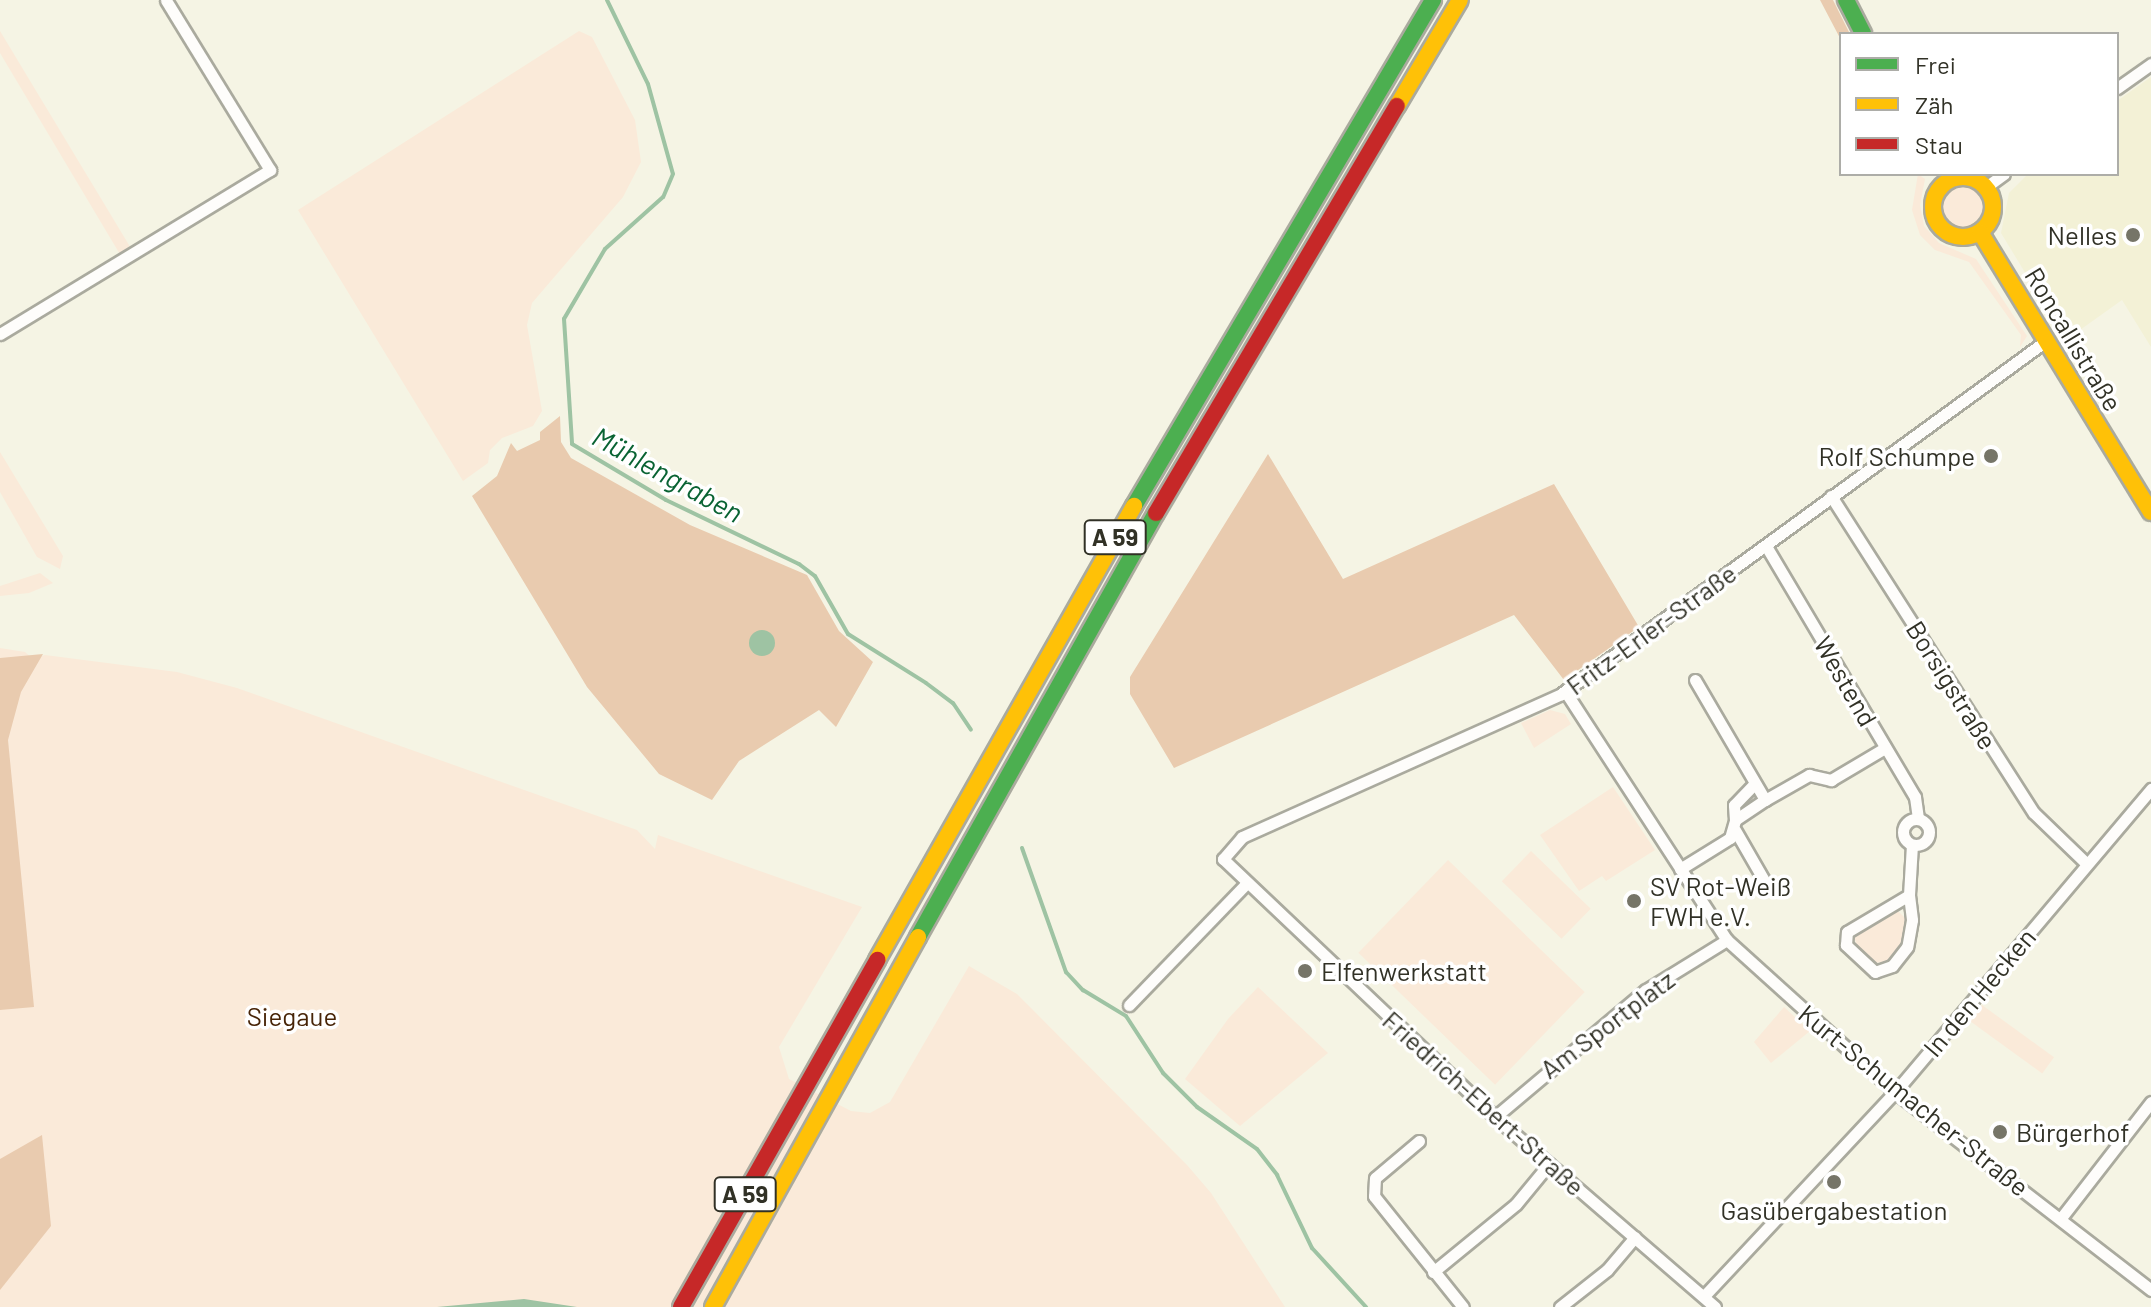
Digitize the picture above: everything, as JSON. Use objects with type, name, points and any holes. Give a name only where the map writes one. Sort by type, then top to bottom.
[{"type":"main road","name":"A 59","points":[[681,1307],[1202,384],[1433,0]]},
{"type":"main road","name":"A 59","points":[[713,1307],[1128,560],[1460,0]]},
{"type":"main road","points":[[1846,0],[1862,32]]},
{"type":"main road","points":[[1947,177],[1969,177],[1986,187],[1994,206],[1980,232],[1957,237],[1937,223],[1933,199],[1947,177]]},
{"type":"main road","name":"Roncallistraße","points":[[1980,232],[2151,512]]},
{"type":"street","points":[[0,334],[270,170],[166,0]]},
{"type":"street","points":[[2119,87],[2151,64]]},
{"type":"street","points":[[1986,187],[2001,176]]},
{"type":"street","name":"Fritz-Erler-Straße","points":[[1223,859],[1242,837],[1565,691],[2047,340]]},
{"type":"street","name":"Borsigstraße","points":[[1831,496],[2034,813],[2086,863]]},
{"type":"street","name":"Westend","points":[[1766,546],[1915,797],[1918,818]]},
{"type":"street","points":[[1695,680],[1765,800]]},
{"type":"street","name":"Kurt-Schumacher-Straße","points":[[1565,691],[1727,940],[1895,1092],[2151,1290]]},
{"type":"street","points":[[1680,869],[1765,800],[1809,775],[1831,780],[1885,748]]},
{"type":"street","points":[[1754,784],[1734,805],[1735,825],[1769,889]]},
{"type":"street","name":"In den Hecken","points":[[1704,1296],[1895,1092],[2151,789]]},
{"type":"street","points":[[1909,895],[1847,932],[1846,945],[1875,972],[1892,966],[1907,947],[1912,920],[1909,895],[1912,845],[1903,829],[1918,818],[1928,826],[1928,838],[1912,845]]},
{"type":"street","name":"Friedrich-Ebert-Straße","points":[[1223,859],[1495,1117],[1715,1307]]},
{"type":"street","points":[[1129,1005],[1247,883]]},
{"type":"street","name":"Am Sportplatz","points":[[1495,1117],[1646,990],[1727,940]]},
{"type":"street","points":[[2061,1218],[2151,1102]]},
{"type":"street","points":[[1419,1141],[1375,1178],[1373,1190],[1433,1272],[1463,1307]]},
{"type":"street","points":[[1433,1272],[1516,1204],[1549,1164]]},
{"type":"street","points":[[1560,1307],[1607,1270],[1635,1237]]},
{"type":"shaded area","points":[[1820,0],[1833,0],[1849,32],[1839,32],[1839,36]]},
{"type":"shaded area","points":[[2151,77],[2151,347],[2122,300],[2066,340],[2001,233],[2009,193],[2026,176],[2119,176],[2119,100]]},
{"type":"shaded area","points":[[560,416],[561,442],[571,458],[690,525],[807,575],[839,631],[873,662],[836,727],[819,710],[739,761],[712,800],[659,774],[587,687],[472,496],[497,476],[511,443],[517,451],[540,440],[540,432]]},
{"type":"shaded area","points":[[1268,454],[1343,579],[1554,484],[1639,627],[1564,680],[1514,615],[1174,768],[1130,694],[1130,677]]},
{"type":"shaded area","points":[[762,630],[771,634],[775,643],[771,652],[762,656],[753,652],[749,643],[753,634]]},
{"type":"shaded area","points":[[43,654],[21,692],[8,740],[34,1007],[0,1010],[0,658]]},
{"type":"shaded area","points":[[42,1135],[51,1226],[0,1290],[0,1159]]},
{"type":"shaded area","points":[[524,1299],[577,1307],[437,1307]]},
{"type":"green space","points":[[0,31],[132,250],[121,256],[0,53]]},
{"type":"green space","points":[[579,31],[592,37],[635,120],[641,162],[623,197],[532,303],[527,325],[542,411],[533,426],[502,438],[490,450],[488,463],[463,481],[298,210]]},
{"type":"green space","points":[[1918,176],[1921,176],[1925,179],[1920,205],[1924,226],[1939,243],[1976,259],[2027,336],[2020,347],[2021,335],[1969,262],[1935,250],[1920,235],[1912,210]]},
{"type":"green space","points":[[1963,185],[1979,191],[1985,207],[1979,223],[1963,229],[1947,223],[1941,207],[1947,191]]},
{"type":"green space","points":[[0,452],[63,556],[60,569],[37,557],[0,492]]},
{"type":"green space","points":[[40,573],[53,583],[29,593],[0,596],[0,586]]},
{"type":"green space","name":"Siegaue","points":[[0,648],[25,652],[33,659],[45,655],[177,672],[237,688],[637,830],[655,849],[658,835],[862,907],[779,1047],[789,1079],[851,1111],[870,1113],[890,1102],[969,966],[1017,994],[1187,1165],[1211,1193],[1285,1307],[0,1307]]},
{"type":"green space","points":[[1550,710],[1565,714],[1571,724],[1534,748],[1521,723]]},
{"type":"green space","points":[[1613,787],[1655,850],[1606,881],[1602,876],[1579,891],[1540,835]]},
{"type":"green space","points":[[1531,851],[1591,909],[1562,939],[1502,881]]},
{"type":"green space","points":[[1448,860],[1585,992],[1495,1085],[1358,953]]},
{"type":"green space","points":[[1896,909],[1906,919],[1903,943],[1887,961],[1876,963],[1857,949],[1854,934]]},
{"type":"green space","points":[[1258,987],[1328,1053],[1240,1126],[1185,1079],[1228,1019]]},
{"type":"green space","points":[[1982,1005],[2054,1057],[2042,1073],[1970,1021]]},
{"type":"green space","points":[[1784,1007],[1810,1031],[1771,1063],[1754,1042]]},
{"type":"waterway","name":"Mühlengraben","points":[[607,0],[648,84],[673,174],[663,197],[605,249],[564,319],[572,444],[666,500],[799,564],[815,576],[848,634],[953,703],[971,730]]},
{"type":"waterway","name":"Mühlengraben","points":[[1022,848],[1066,972],[1083,990],[1126,1016],[1163,1073],[1197,1107],[1257,1149],[1277,1175],[1312,1248],[1366,1307]]},
{"type":"traffic: fast","points":[[1134,506],[1433,0]]},
{"type":"traffic: fast","points":[[1846,0],[1862,32]]},
{"type":"traffic: fast","points":[[918,937],[1156,513]]},
{"type":"traffic: slow","points":[[1397,106],[1460,0]]},
{"type":"traffic: slow","points":[[1963,177],[1975,179],[1984,186],[1991,195],[1993,207],[1991,219],[1984,228],[1975,235],[1963,237],[1951,235],[1942,228],[1935,219],[1933,207],[1935,195],[1942,186],[1951,179],[1963,177]]},
{"type":"traffic: slow","points":[[1980,232],[2151,512]]},
{"type":"traffic: slow","points":[[877,960],[1134,506]]},
{"type":"traffic: slow","points":[[713,1307],[918,937]]},
{"type":"traffic: jam","points":[[1156,513],[1397,106]]},
{"type":"traffic: jam","points":[[681,1307],[877,960]]},
{"type":"place","name":"Nelles","points":[[2133,235]]},
{"type":"place","name":"Rolf Schumpe","points":[[1991,456]]},
{"type":"place","name":"SV Rot-Weiß FWH e.V.","points":[[1634,901]]},
{"type":"place","name":"Elfenwerkstatt","points":[[1305,971]]},
{"type":"place","name":"Bürgerhof","points":[[2000,1132]]},
{"type":"place","name":"Gasübergabestation","points":[[1834,1182]]}]
